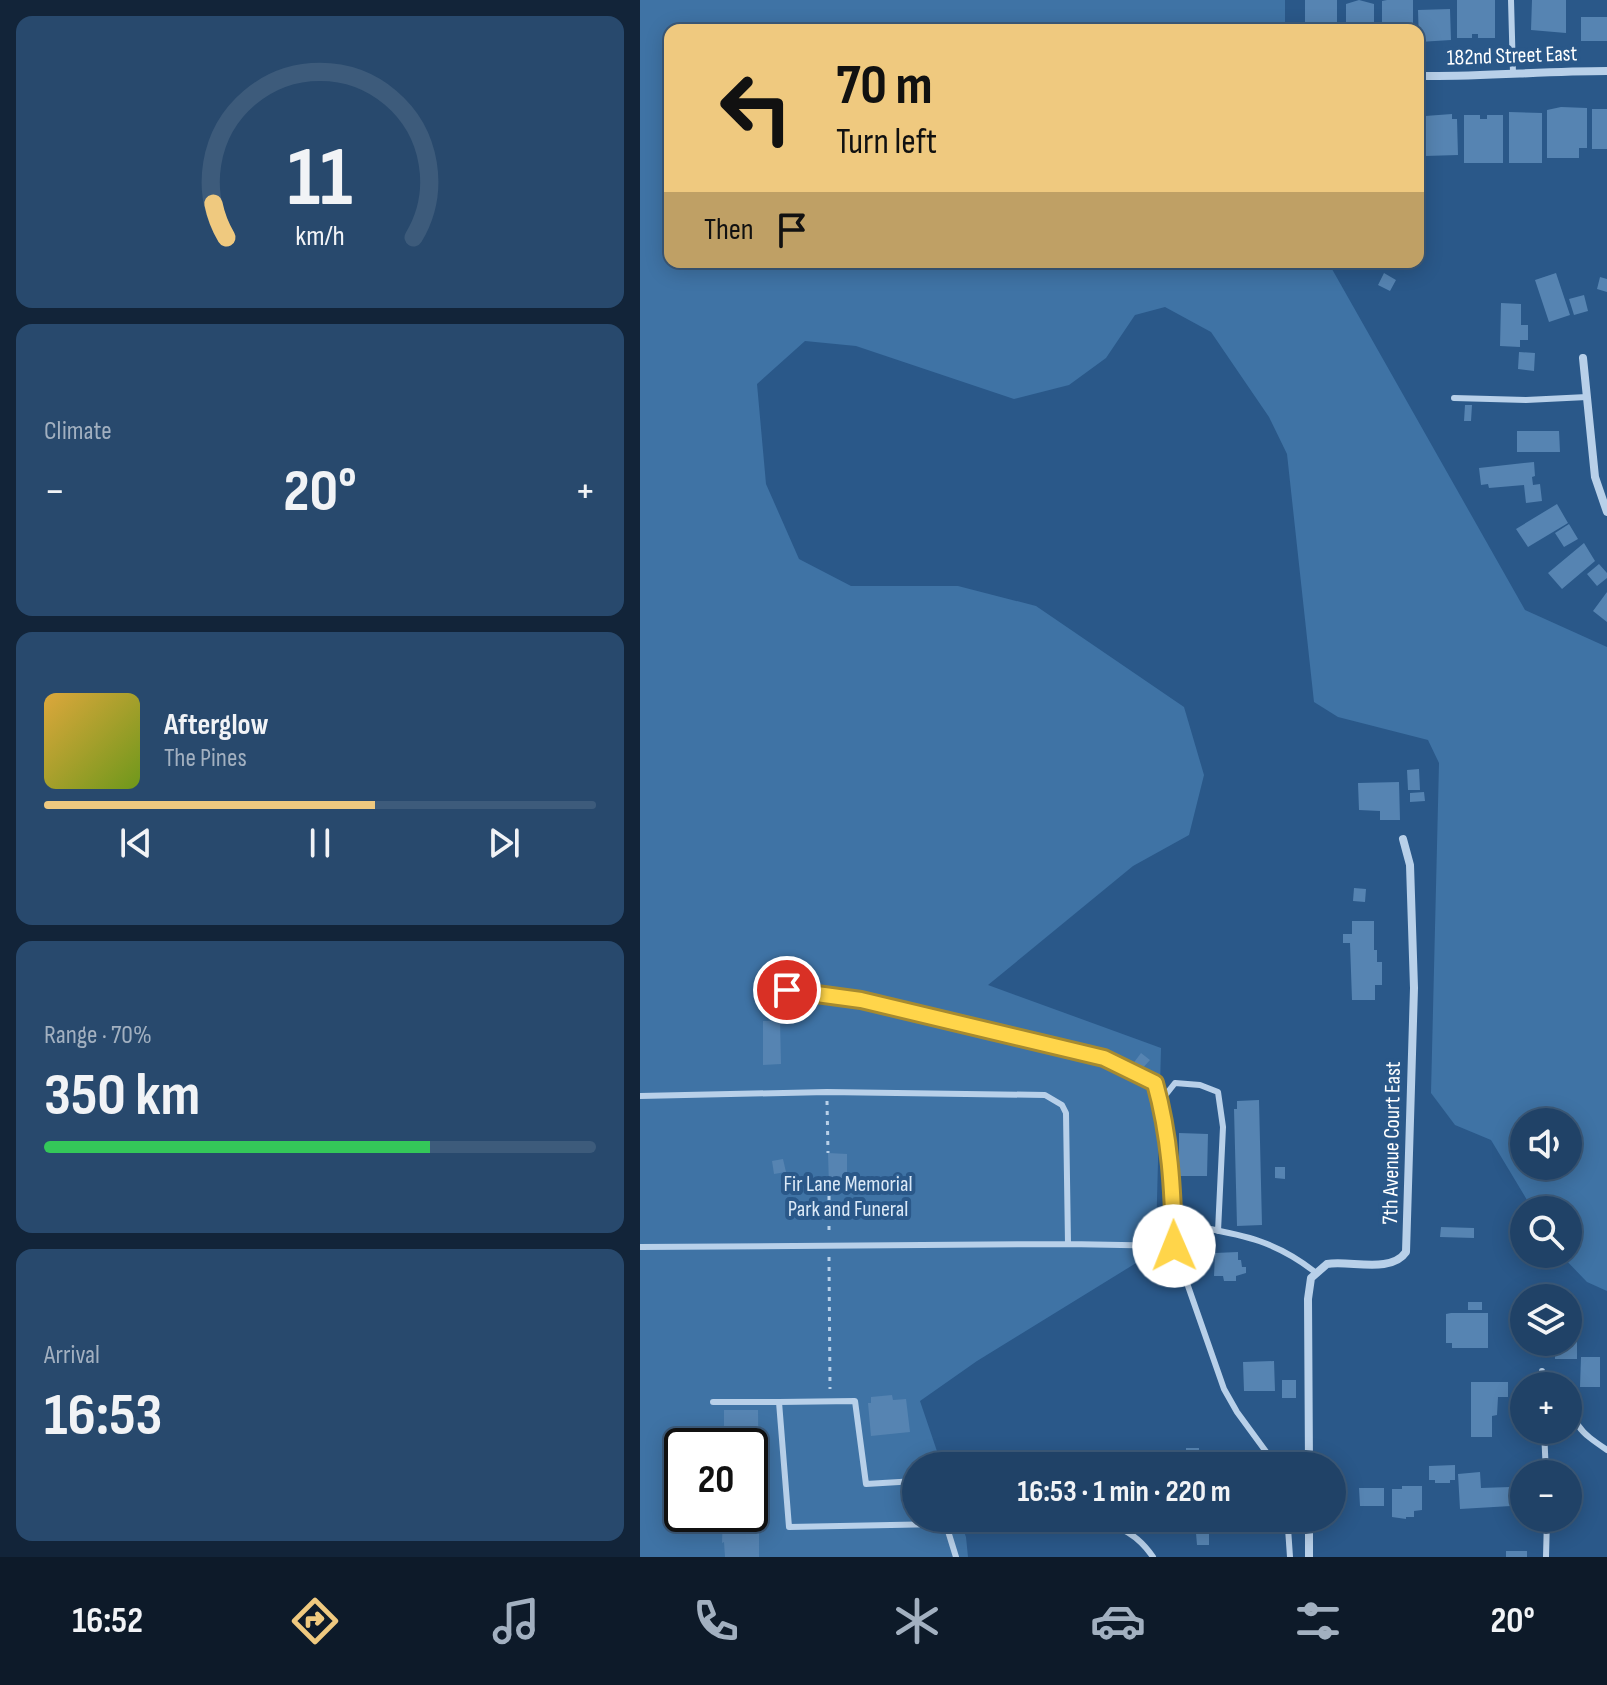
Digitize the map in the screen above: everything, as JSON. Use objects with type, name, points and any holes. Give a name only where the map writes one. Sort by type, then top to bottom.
[{"type":"street","name":"182nd Street East","points":[[1424,76],[1483,77],[1513,73],[1607,71]]},
{"type":"street","points":[[1583,358],[1595,477],[1607,512]]},
{"type":"street","name":"7th Avenue Court East","points":[[1315,1272],[1334,1263],[1389,1263],[1403,1257],[1406,1252],[1414,988],[1410,865],[1403,839]]},
{"type":"street","points":[[1309,1452],[1308,1299],[1315,1272]]},
{"type":"street","points":[[1309,1532],[1309,1557]]},
{"type":"lane","points":[[1511,0],[1513,73]]},
{"type":"lane","points":[[1454,398],[1587,397]]},
{"type":"lane","points":[[771,1010],[787,990],[861,1000],[1104,1058],[1155,1083],[1173,1189],[1174,1246],[1224,1389],[1266,1452]]},
{"type":"lane","points":[[1160,1102],[1175,1083],[1200,1085],[1218,1092],[1223,1127],[1218,1231]]},
{"type":"lane","points":[[640,1096],[827,1092],[1033,1093],[1053,1099],[1062,1105],[1066,1113],[1068,1244]]},
{"type":"lane","points":[[1174,1222],[1264,1241],[1294,1256],[1315,1272]]},
{"type":"lane","points":[[640,1247],[1174,1246]]},
{"type":"lane","points":[[713,1402],[855,1401],[866,1484],[902,1482]]},
{"type":"lane","points":[[779,1402],[789,1527],[902,1523]]},
{"type":"lane","points":[[1582,1431],[1607,1450]]},
{"type":"lane","points":[[948,1532],[956,1557]]},
{"type":"lane","points":[[1129,1532],[1145,1544],[1153,1557]]},
{"type":"lane","points":[[1288,1532],[1290,1557]]},
{"type":"lane","points":[[1546,1557],[1547,1532]]},
{"type":"path","points":[[827,1092],[828,1153]]},
{"type":"path","points":[[829,1186],[830,1401]]},
{"type":"green space","name":"Fir Lane Memorial Park and Funeral","points":[[640,0],[1285,0],[1285,24],[664,24],[664,268],[1331,268],[1525,610],[1607,647],[1607,1291],[1587,1282],[1574,1268],[1582,1268],[1582,1196],[1525,1196],[1515,1180],[1582,1180],[1582,1108],[1510,1108],[1510,1172],[1491,1140],[1455,1125],[1431,1093],[1439,763],[1428,740],[1338,717],[1314,702],[1287,454],[1269,417],[1211,332],[1165,307],[1135,315],[1106,358],[1069,385],[1014,399],[856,346],[805,341],[757,384],[766,484],[799,559],[851,586],[958,586],[1036,606],[1184,707],[1204,775],[1189,835],[1133,866],[988,985],[1161,1048],[1156,1237],[1141,1260],[977,1361],[920,1401],[937,1452],[902,1452],[902,1532],[964,1532],[968,1557],[640,1557]]},
{"type":"building","points":[[1305,0],[1337,0],[1337,24],[1305,24]]},
{"type":"building","points":[[1359,0],[1374,4],[1374,24],[1346,24],[1346,4]]},
{"type":"building","points":[[1413,0],[1413,24],[1382,24],[1382,1]]},
{"type":"building","points":[[1457,0],[1495,0],[1495,38],[1478,38],[1478,34],[1472,34],[1472,38],[1457,38]]},
{"type":"building","points":[[1532,0],[1566,0],[1566,33],[1531,30]]},
{"type":"building","points":[[1450,9],[1451,40],[1424,42],[1424,24],[1418,24],[1418,10]]},
{"type":"building","points":[[1581,17],[1607,17],[1607,41],[1581,41]]},
{"type":"building","points":[[1587,108],[1587,148],[1579,148],[1579,158],[1547,158],[1547,110]]},
{"type":"building","points":[[1592,109],[1607,109],[1607,149],[1592,149]]},
{"type":"building","points":[[1509,112],[1542,113],[1542,163],[1509,163]]},
{"type":"building","points":[[1452,114],[1452,119],[1457,119],[1458,155],[1425,156],[1425,116]]},
{"type":"building","points":[[1464,115],[1480,115],[1480,119],[1487,119],[1487,115],[1503,115],[1503,163],[1464,163]]},
{"type":"building","points":[[1384,273],[1396,280],[1390,291],[1378,285]]},
{"type":"building","points":[[1556,273],[1570,315],[1549,322],[1535,280]]},
{"type":"building","points":[[1600,277],[1607,279],[1607,292],[1597,289]]},
{"type":"building","points":[[1584,295],[1588,311],[1574,315],[1569,299]]},
{"type":"building","points":[[1501,303],[1521,304],[1521,325],[1528,325],[1528,340],[1520,340],[1520,347],[1500,346]]},
{"type":"building","points":[[1519,352],[1535,353],[1534,371],[1518,369]]},
{"type":"building","points":[[1465,405],[1472,405],[1471,421],[1464,421]]},
{"type":"building","points":[[1517,431],[1559,431],[1560,452],[1517,452]]},
{"type":"building","points":[[1534,462],[1533,485],[1540,484],[1542,501],[1526,503],[1524,485],[1489,488],[1488,484],[1481,485],[1479,468]]},
{"type":"building","points":[[1557,504],[1568,523],[1528,547],[1516,529]]},
{"type":"building","points":[[1569,524],[1578,539],[1564,547],[1555,533]]},
{"type":"building","points":[[1584,543],[1595,561],[1562,589],[1548,573]]},
{"type":"building","points":[[1599,564],[1607,573],[1607,578],[1597,586],[1587,574]]},
{"type":"building","points":[[1607,592],[1607,622],[1593,611]]},
{"type":"building","points":[[1419,769],[1420,790],[1408,790],[1407,770]]},
{"type":"building","points":[[1399,782],[1400,820],[1380,820],[1380,811],[1359,810],[1358,783]]},
{"type":"building","points":[[1424,792],[1425,801],[1410,802],[1410,793]]},
{"type":"building","points":[[1354,888],[1366,889],[1365,902],[1353,901]]},
{"type":"building","points":[[1352,921],[1374,921],[1374,950],[1377,950],[1377,962],[1382,962],[1382,985],[1375,985],[1375,1000],[1352,1000],[1350,943],[1343,943],[1343,934],[1352,934]]},
{"type":"building","points":[[763,1021],[780,1021],[781,1064],[763,1065]]},
{"type":"building","points":[[1141,1053],[1150,1060],[1140,1071],[1132,1065]]},
{"type":"building","points":[[1259,1100],[1262,1225],[1237,1226],[1234,1109],[1237,1109],[1237,1101]]},
{"type":"building","points":[[1179,1133],[1208,1134],[1207,1176],[1179,1176]]},
{"type":"building","points":[[828,1153],[847,1154],[847,1186],[829,1186]]},
{"type":"building","points":[[783,1159],[786,1172],[774,1174],[772,1161]]},
{"type":"building","points":[[1275,1167],[1285,1167],[1285,1179],[1275,1178]]},
{"type":"building","points":[[1441,1227],[1474,1228],[1474,1238],[1440,1237]]},
{"type":"building","points":[[1238,1252],[1238,1260],[1241,1260],[1242,1267],[1246,1267],[1246,1273],[1236,1276],[1236,1281],[1224,1281],[1223,1276],[1214,1276],[1215,1253]]},
{"type":"building","points":[[1468,1302],[1482,1302],[1482,1310],[1468,1310]]},
{"type":"building","points":[[1488,1313],[1488,1348],[1452,1348],[1452,1343],[1446,1343],[1446,1314]]},
{"type":"building","points":[[1555,1356],[1577,1356],[1577,1359],[1555,1359]]},
{"type":"building","points":[[1581,1357],[1600,1357],[1600,1387],[1582,1387]]},
{"type":"building","points":[[1274,1361],[1275,1391],[1244,1391],[1243,1362]]},
{"type":"building","points":[[1282,1380],[1296,1380],[1296,1398],[1282,1398]]},
{"type":"building","points":[[1471,1382],[1508,1382],[1508,1397],[1498,1397],[1497,1415],[1492,1416],[1492,1437],[1471,1437]]},
{"type":"building","points":[[892,1395],[893,1400],[906,1399],[910,1432],[871,1436],[868,1403],[871,1403],[871,1397]]},
{"type":"building","points":[[724,1410],[758,1410],[758,1428],[724,1428]]},
{"type":"building","points":[[1186,1448],[1199,1448],[1199,1452],[1186,1452]]},
{"type":"building","points":[[1235,1450],[1257,1450],[1257,1452]]},
{"type":"building","points":[[1455,1465],[1455,1480],[1450,1480],[1450,1483],[1429,1480],[1429,1466]]},
{"type":"building","points":[[1480,1472],[1481,1488],[1510,1487],[1510,1506],[1460,1509],[1458,1474]]},
{"type":"building","points":[[1402,1486],[1422,1486],[1422,1510],[1414,1511],[1414,1517],[1406,1519],[1392,1517],[1392,1489],[1402,1489]]},
{"type":"building","points":[[1359,1488],[1384,1488],[1384,1506],[1360,1506]]},
{"type":"building","points":[[722,1532],[759,1532],[759,1557],[725,1557]]},
{"type":"building","points":[[1209,1532],[1209,1545],[1197,1545],[1196,1533]]},
{"type":"building","points":[[1506,1551],[1527,1551],[1527,1557],[1506,1557]]},
{"type":"route","points":[[787,990],[861,1000],[1104,1058],[1155,1083],[1163,1112],[1173,1189],[1174,1246]]}]
